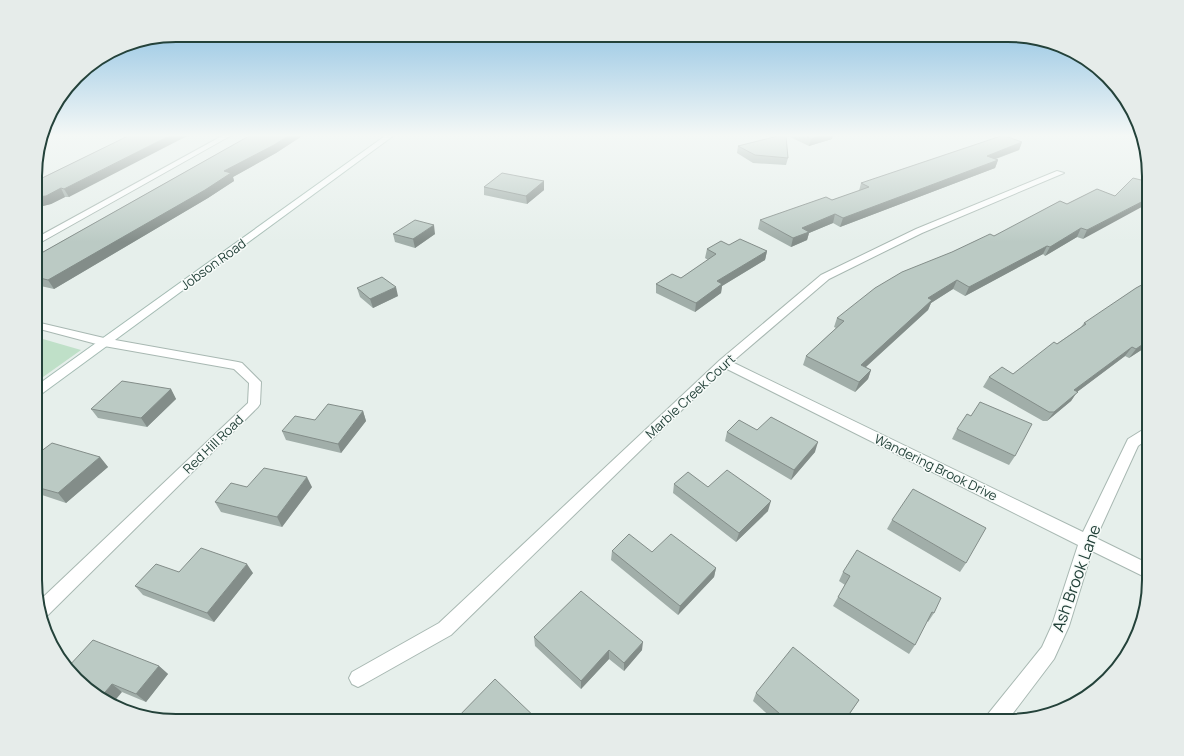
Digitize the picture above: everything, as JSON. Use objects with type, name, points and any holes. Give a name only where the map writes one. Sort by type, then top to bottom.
[{"type":"street","points":[[42,239],[163,171]]},
{"type":"street","name":"Jobson Road","points":[[42,388],[341,171]]},
{"type":"street","name":"Marble Creek Court","points":[[358,678],[444,629],[724,363],[825,278],[919,231],[1060,173]]},
{"type":"street","name":"Red Hill Road","points":[[42,326],[104,342],[238,366],[255,382],[254,404],[45,606]]},
{"type":"street","name":"Wandering Brook Drive","points":[[724,363],[1142,568]]},
{"type":"street","name":"Ash Brook Lane","points":[[1000,714],[1048,653],[1060,626],[1087,541],[1133,443],[1142,436]]},
{"type":"green space","points":[[42,339],[81,350],[42,378]]},
{"type":"building","points":[[56,171],[99,171],[64,189],[61,188],[46,196],[42,196],[42,178]]},
{"type":"building","points":[[186,171],[225,171],[231,173],[205,190],[48,280],[42,278],[42,253]]},
{"type":"building","points":[[896,171],[968,171],[843,218],[835,214],[802,228],[809,232],[793,238],[760,220],[826,197],[832,200],[869,187],[861,183]]},
{"type":"building","points":[[502,173],[544,181],[526,196],[484,187]]},
{"type":"building","points":[[1133,178],[1142,180],[1142,202],[1087,230],[1081,228],[1050,247],[1047,246],[969,287],[957,280],[928,298],[932,300],[861,365],[871,370],[859,382],[806,356],[844,321],[837,318],[875,288],[902,272],[952,252],[990,234],[994,236],[1060,201],[1067,204],[1097,189],[1115,196]]},
{"type":"building","points":[[415,220],[434,225],[413,239],[393,234]]},
{"type":"building","points":[[740,239],[767,251],[717,281],[722,284],[696,303],[656,284],[672,274],[681,278],[716,254],[707,249],[721,241],[729,245]]},
{"type":"building","points":[[382,277],[396,287],[370,299],[357,288]]},
{"type":"building","points":[[1142,285],[1142,345],[1136,349],[1132,347],[1074,390],[1078,392],[1054,412],[1049,412],[989,377],[1002,367],[1013,374],[1054,342],[1057,344],[1086,324],[1084,323]]},
{"type":"building","points":[[122,381],[171,389],[141,418],[91,409]]},
{"type":"building","points":[[980,402],[1032,424],[1015,456],[957,429],[967,414],[971,416]]},
{"type":"building","points":[[328,404],[363,411],[338,444],[282,431],[295,416],[315,420]]},
{"type":"building","points":[[771,417],[818,442],[794,470],[727,432],[739,420],[757,430]]},
{"type":"building","points":[[52,443],[100,457],[58,493],[42,489],[42,450]]},
{"type":"building","points":[[264,468],[307,477],[277,517],[215,502],[231,483],[247,487]]},
{"type":"building","points":[[727,470],[771,501],[739,533],[674,484],[688,472],[708,487]]},
{"type":"building","points":[[913,489],[986,528],[966,563],[892,520]]},
{"type":"building","points":[[629,534],[652,552],[671,534],[716,568],[680,606],[612,551]]},
{"type":"building","points":[[201,548],[247,564],[207,613],[135,586],[156,564],[179,572]]},
{"type":"building","points":[[857,550],[941,598],[915,645],[838,597],[850,576],[843,572]]},
{"type":"building","points":[[581,591],[643,642],[624,663],[609,650],[581,681],[534,637]]},
{"type":"building","points":[[93,640],[159,666],[136,694],[112,684],[105,693],[81,675],[72,663]]},
{"type":"building","points":[[793,647],[859,700],[849,714],[780,714],[756,693]]},
{"type":"building","points":[[495,679],[532,714],[461,714]]}]
